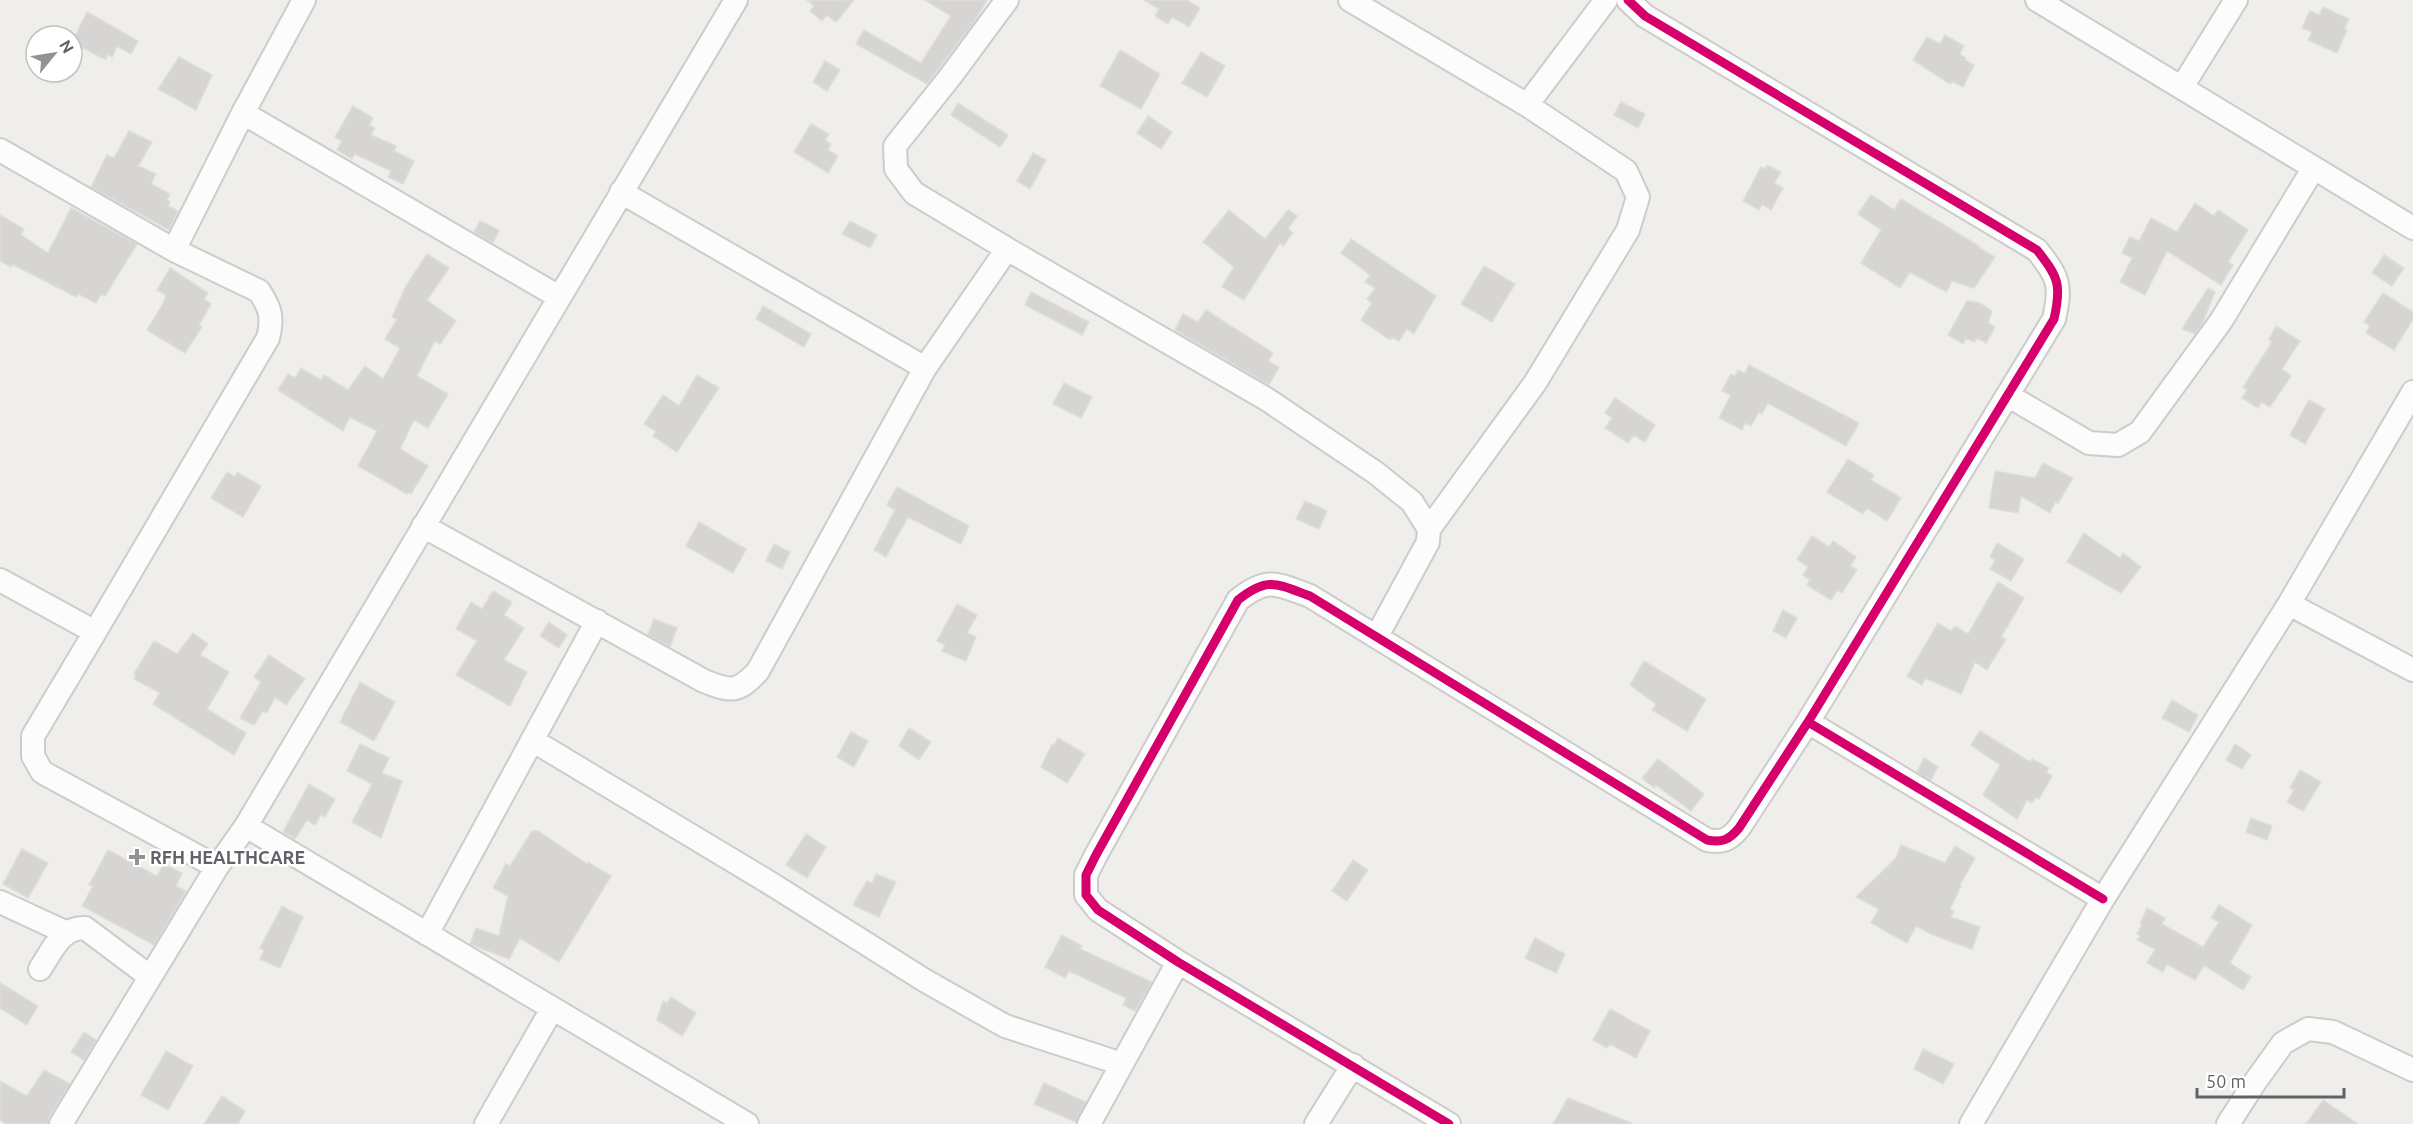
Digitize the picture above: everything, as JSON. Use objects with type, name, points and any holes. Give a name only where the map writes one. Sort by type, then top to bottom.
[{"type":"street","points":[[174,250],[243,113],[304,0]]},
{"type":"street","points":[[60,1124],[217,867],[246,826],[736,0]]},
{"type":"street","points":[[1007,0],[895,146],[896,169],[914,193],[1268,400],[1376,473],[1412,502],[1429,529]]},
{"type":"street","points":[[1350,0],[1527,105],[1626,171],[1638,197],[1628,230],[1535,382],[1429,529],[1428,542],[1377,636]]},
{"type":"street","points":[[1527,105],[1606,0]]},
{"type":"street","points":[[1449,1124],[1178,962],[1098,910],[1086,895],[1086,875],[1238,600],[1256,586],[1279,585],[1310,596],[1707,840],[1720,843],[1731,837],[1739,828],[1808,722],[2009,396],[2054,319],[2060,295],[2054,272],[2037,250],[1645,16],[1628,0]]},
{"type":"street","points":[[2037,0],[2413,228]]},
{"type":"street","points":[[2181,87],[2236,0]]},
{"type":"street","points":[[243,113],[559,297]]},
{"type":"street","points":[[0,150],[174,250],[259,291],[267,303],[272,323],[268,338],[33,736],[33,756],[42,772],[217,867]]},
{"type":"street","points":[[2009,396],[2090,443],[2118,445],[2140,432],[2221,321],[2313,169]]},
{"type":"street","points":[[621,192],[925,368]]},
{"type":"street","points":[[423,526],[704,681],[724,689],[744,686],[758,671],[925,368],[1007,249]]},
{"type":"street","points":[[1971,1124],[2103,899],[2289,604],[2413,392]]},
{"type":"street","points":[[0,580],[95,632]]},
{"type":"street","points":[[2289,604],[2413,670]]},
{"type":"street","points":[[427,934],[597,621]]},
{"type":"street","points":[[1808,722],[2103,899]]},
{"type":"street","points":[[532,740],[765,880],[924,980],[1005,1026],[1122,1064]]},
{"type":"street","points":[[246,826],[747,1124]]},
{"type":"street","points":[[0,902],[65,932]]},
{"type":"street","points":[[40,969],[65,932],[74,928],[85,928],[149,976]]},
{"type":"street","points":[[1089,1124],[1178,962]]},
{"type":"street","points":[[486,1124],[552,1009]]},
{"type":"street","points":[[2228,1124],[2283,1043],[2308,1029],[2333,1032],[2413,1070]]},
{"type":"street","points":[[1316,1124],[1353,1065]]},
{"type":"building","points":[[807,0],[854,0],[836,22],[827,15],[822,21],[810,11],[814,6]]},
{"type":"building","points":[[925,0],[987,0],[974,22],[927,84],[856,44],[864,30],[921,63],[951,16]]},
{"type":"building","points":[[1144,0],[1187,0],[1200,8],[1189,27],[1172,17],[1168,24],[1155,16],[1159,9]]},
{"type":"building","points":[[2323,7],[2349,19],[2337,53],[2308,40],[2312,32],[2302,28],[2310,11],[2319,15]]},
{"type":"building","points":[[87,12],[138,41],[131,54],[117,46],[112,57],[108,54],[106,59],[102,58],[84,48],[84,24],[81,24]]},
{"type":"building","points":[[1945,35],[1964,46],[1960,54],[1974,65],[1963,87],[1952,81],[1950,84],[1913,60],[1927,37],[1940,44]]},
{"type":"building","points":[[1120,50],[1160,74],[1141,109],[1100,86]]},
{"type":"building","points":[[1201,52],[1225,66],[1207,97],[1182,83]]},
{"type":"building","points":[[179,57],[212,75],[196,110],[158,89]]},
{"type":"building","points":[[825,61],[840,70],[827,91],[813,82]]},
{"type":"building","points":[[1621,102],[1645,114],[1638,128],[1614,115]]},
{"type":"building","points":[[958,103],[1008,135],[1000,147],[951,115]]},
{"type":"building","points":[[353,106],[373,118],[369,125],[375,128],[371,135],[396,146],[394,151],[414,161],[403,184],[388,177],[391,171],[355,154],[352,159],[337,150],[342,141],[335,137]]},
{"type":"building","points":[[1148,116],[1172,132],[1161,149],[1137,133]]},
{"type":"building","points":[[811,124],[829,134],[825,140],[831,144],[828,150],[838,156],[828,173],[794,152]]},
{"type":"building","points":[[129,131],[152,142],[138,166],[156,174],[151,184],[170,194],[167,200],[170,202],[168,206],[178,211],[169,230],[91,187],[107,155],[114,158]]},
{"type":"building","points":[[1033,153],[1046,160],[1030,189],[1017,181]]},
{"type":"building","points":[[1767,165],[1781,172],[1774,183],[1783,188],[1771,210],[1762,204],[1759,210],[1743,201],[1761,167],[1765,169]]},
{"type":"building","points":[[1871,195],[1894,210],[1901,199],[1995,257],[1974,288],[1952,281],[1946,292],[1910,272],[1900,288],[1861,263],[1881,230],[1858,214]]},
{"type":"building","points":[[2195,203],[2214,216],[2218,210],[2248,230],[2228,262],[2233,265],[2221,285],[2167,251],[2145,295],[2120,282],[2132,258],[2122,253],[2130,237],[2139,241],[2151,218],[2177,232]]},
{"type":"building","points":[[71,208],[137,244],[105,296],[101,294],[96,303],[78,294],[76,297],[12,264],[11,267],[0,261],[0,215],[24,229],[21,235],[48,253]]},
{"type":"building","points":[[1229,210],[1265,239],[1288,210],[1297,216],[1288,229],[1293,233],[1283,246],[1280,243],[1244,300],[1222,287],[1234,267],[1203,242]]},
{"type":"building","points":[[480,221],[499,230],[493,243],[474,232]]},
{"type":"building","points":[[850,221],[877,235],[870,248],[842,234]]},
{"type":"building","points":[[1351,239],[1436,296],[1414,334],[1407,329],[1399,341],[1392,337],[1390,340],[1361,320],[1372,303],[1367,299],[1375,288],[1365,282],[1370,275],[1341,253]]},
{"type":"building","points":[[427,254],[449,268],[427,300],[456,321],[440,344],[435,341],[417,376],[448,394],[428,428],[414,420],[400,449],[428,466],[411,494],[408,492],[407,494],[358,466],[377,431],[350,417],[343,431],[278,390],[288,374],[295,378],[301,368],[321,380],[324,375],[348,390],[365,366],[383,379],[400,348],[385,339],[397,319],[392,317],[406,286]]},
{"type":"building","points":[[2384,255],[2404,268],[2392,286],[2372,273]]},
{"type":"building","points":[[1484,266],[1515,284],[1492,322],[1461,304]]},
{"type":"building","points":[[170,268],[208,293],[204,299],[211,304],[199,325],[202,327],[185,353],[147,330],[164,302],[166,295],[157,290]]},
{"type":"building","points":[[2208,288],[2215,292],[2202,324],[2195,334],[2182,329]]},
{"type":"building","points":[[1031,292],[1089,322],[1082,335],[1025,305]]},
{"type":"building","points":[[2383,293],[2413,312],[2413,319],[2394,350],[2366,333],[2370,326],[2364,322]]},
{"type":"building","points":[[1967,301],[1980,303],[1992,311],[1988,323],[1995,327],[1986,343],[1977,338],[1974,342],[1966,338],[1963,344],[1948,335]]},
{"type":"building","points":[[763,306],[811,334],[804,347],[756,319]]},
{"type":"building","points":[[1206,310],[1273,353],[1268,361],[1279,367],[1269,385],[1175,330],[1183,314],[1198,322]]},
{"type":"building","points":[[2276,326],[2300,341],[2282,369],[2291,376],[2270,407],[2262,402],[2258,408],[2242,398],[2247,390],[2243,387],[2272,342],[2269,339]]},
{"type":"building","points":[[1749,365],[1859,423],[1846,446],[1768,403],[1762,414],[1759,412],[1751,426],[1745,423],[1742,430],[1719,418],[1731,395],[1722,391],[1731,374],[1735,376],[1738,370],[1745,373]]},
{"type":"building","points":[[697,375],[719,388],[677,452],[653,436],[656,431],[644,424],[663,395],[679,406]]},
{"type":"building","points":[[1064,383],[1092,397],[1081,418],[1053,404]]},
{"type":"building","points":[[1615,398],[1655,425],[1645,442],[1634,435],[1628,443],[1605,428],[1612,418],[1605,413]]},
{"type":"building","points":[[2309,400],[2325,409],[2305,444],[2290,435]]},
{"type":"building","points":[[1848,459],[1874,475],[1871,480],[1901,498],[1887,521],[1867,508],[1863,514],[1827,492]]},
{"type":"building","points":[[2043,463],[2073,478],[2058,503],[2055,502],[2050,513],[2021,496],[2018,513],[1989,508],[1995,471],[2035,478]]},
{"type":"building","points":[[227,472],[235,477],[237,472],[261,486],[243,517],[211,498]]},
{"type":"building","points":[[897,487],[969,526],[961,544],[908,517],[886,557],[874,550],[895,510],[887,505]]},
{"type":"building","points":[[1305,501],[1327,511],[1319,529],[1296,519]]},
{"type":"building","points":[[699,522],[746,549],[733,573],[686,546]]},
{"type":"building","points":[[2084,533],[2120,558],[2123,553],[2141,567],[2121,593],[2067,562]]},
{"type":"building","points":[[1812,536],[1829,547],[1833,541],[1856,557],[1850,566],[1857,570],[1842,593],[1837,590],[1831,600],[1807,585],[1810,580],[1803,575],[1808,567],[1797,559]]},
{"type":"building","points":[[1997,543],[2024,559],[2011,581],[1990,569],[1995,560],[1990,557]]},
{"type":"building","points":[[774,544],[790,552],[782,569],[766,561]]},
{"type":"building","points":[[1998,582],[2024,598],[2001,637],[2006,639],[1987,670],[1975,662],[1961,694],[1925,678],[1922,685],[1907,676],[1938,623],[1951,631],[1955,626],[1968,634]]},
{"type":"building","points":[[493,591],[512,602],[504,615],[524,628],[504,660],[527,672],[510,706],[456,675],[477,641],[456,629],[471,602],[482,609]]},
{"type":"building","points":[[957,604],[977,615],[967,633],[976,637],[966,661],[942,651],[945,645],[937,641]]},
{"type":"building","points":[[1783,610],[1797,618],[1786,638],[1773,631]]},
{"type":"building","points":[[654,619],[677,628],[670,647],[648,635]]},
{"type":"building","points":[[549,622],[567,635],[559,648],[540,636]]},
{"type":"building","points":[[193,633],[208,644],[200,655],[229,672],[207,709],[246,733],[234,755],[153,704],[160,693],[134,679],[136,675],[134,674],[154,641],[177,654]]},
{"type":"building","points":[[269,655],[305,679],[286,705],[275,697],[267,713],[263,711],[254,725],[240,718],[261,682],[254,677]]},
{"type":"building","points":[[1644,661],[1706,699],[1687,731],[1652,710],[1656,704],[1630,685]]},
{"type":"building","points":[[360,682],[395,702],[374,741],[340,722]]},
{"type":"building","points":[[2172,700],[2198,715],[2189,732],[2162,718]]},
{"type":"building","points":[[909,728],[931,742],[919,760],[899,746]]},
{"type":"building","points":[[1980,731],[2030,762],[2032,759],[2049,768],[2046,772],[2052,776],[2039,799],[2036,797],[2032,803],[2027,800],[2017,819],[1983,795],[2000,765],[1971,745]]},
{"type":"building","points":[[851,732],[868,741],[854,767],[837,757]]},
{"type":"building","points":[[1058,738],[1085,754],[1067,783],[1041,767],[1052,744],[1054,745]]},
{"type":"building","points":[[360,744],[389,758],[382,773],[402,781],[381,838],[352,822],[372,784],[347,771]]},
{"type":"building","points":[[2235,744],[2251,755],[2242,769],[2226,760]]},
{"type":"building","points":[[1924,758],[1938,767],[1931,780],[1917,772]]},
{"type":"building","points":[[1658,759],[1704,794],[1691,811],[1656,785],[1654,788],[1642,778]]},
{"type":"building","points":[[2300,770],[2321,782],[2303,811],[2287,802],[2294,790],[2290,788]]},
{"type":"building","points":[[309,784],[335,799],[325,817],[321,815],[315,825],[307,820],[295,839],[283,832]]},
{"type":"building","points":[[2251,818],[2272,826],[2267,840],[2246,832]]},
{"type":"building","points":[[532,831],[538,831],[587,864],[588,862],[611,876],[559,962],[520,938],[509,959],[470,944],[476,928],[499,936],[508,896],[493,888],[506,864],[510,866]]},
{"type":"building","points":[[806,834],[826,847],[807,878],[786,865]]},
{"type":"building","points":[[1901,845],[1945,863],[1955,846],[1975,858],[1950,909],[1954,911],[1951,917],[1980,927],[1972,949],[1933,935],[1916,926],[1907,943],[1871,923],[1879,909],[1856,897],[1896,858]]},
{"type":"building","points":[[22,849],[48,863],[28,898],[3,884]]},
{"type":"building","points":[[108,850],[157,876],[164,864],[182,873],[176,886],[186,891],[154,945],[82,906],[93,886],[89,885]]},
{"type":"building","points":[[1353,860],[1368,870],[1347,901],[1332,891]]},
{"type":"building","points":[[876,874],[896,882],[879,917],[853,905],[867,881],[872,883]]},
{"type":"building","points":[[2219,905],[2252,925],[2230,963],[2251,977],[2243,990],[2204,965],[2195,980],[2167,964],[2163,972],[2147,963],[2155,949],[2137,940],[2140,936],[2137,934],[2147,908],[2165,918],[2162,924],[2203,947],[2219,922],[2211,918]]},
{"type":"building","points":[[282,906],[303,917],[280,968],[260,959],[264,950],[260,948]]},
{"type":"building","points":[[1062,935],[1082,946],[1080,949],[1152,982],[1135,1011],[1123,1005],[1126,998],[1069,971],[1065,978],[1045,967]]},
{"type":"building","points":[[1535,938],[1565,954],[1556,973],[1525,958]]},
{"type":"building","points":[[0,983],[38,1006],[27,1025],[0,1008]]},
{"type":"building","points":[[671,997],[696,1013],[682,1036],[657,1020],[663,1001],[667,1003]]},
{"type":"building","points":[[1610,1009],[1650,1031],[1636,1058],[1610,1044],[1607,1048],[1593,1040]]},
{"type":"building","points":[[84,1032],[96,1040],[84,1060],[71,1052]]},
{"type":"building","points":[[1923,1049],[1954,1064],[1943,1084],[1914,1069]]},
{"type":"building","points":[[166,1051],[193,1066],[168,1110],[141,1095]]},
{"type":"building","points":[[44,1070],[70,1084],[49,1117],[48,1124],[6,1124],[0,1120],[0,1081],[27,1096]]},
{"type":"building","points":[[1044,1083],[1086,1102],[1076,1122],[1034,1104]]},
{"type":"building","points":[[222,1096],[245,1111],[238,1124],[204,1124]]},
{"type":"building","points":[[1568,1098],[1631,1123],[1631,1124],[1553,1124]]},
{"type":"building","points":[[2323,1100],[2358,1124],[2306,1124]]},
{"type":"cycle path","points":[[1628,0],[1645,16],[2037,250],[2054,274],[2058,289],[2054,319],[1808,722],[2103,899]]},
{"type":"cycle path","points":[[1449,1124],[1178,962],[1098,910],[1086,895],[1086,875],[1096,855],[1238,600],[1248,592],[1273,584],[1310,596],[1707,840],[1725,840],[1739,828],[1808,722]]},
{"type":"place","name":"RFH HEALTHCARE","points":[[137,857]]}]
